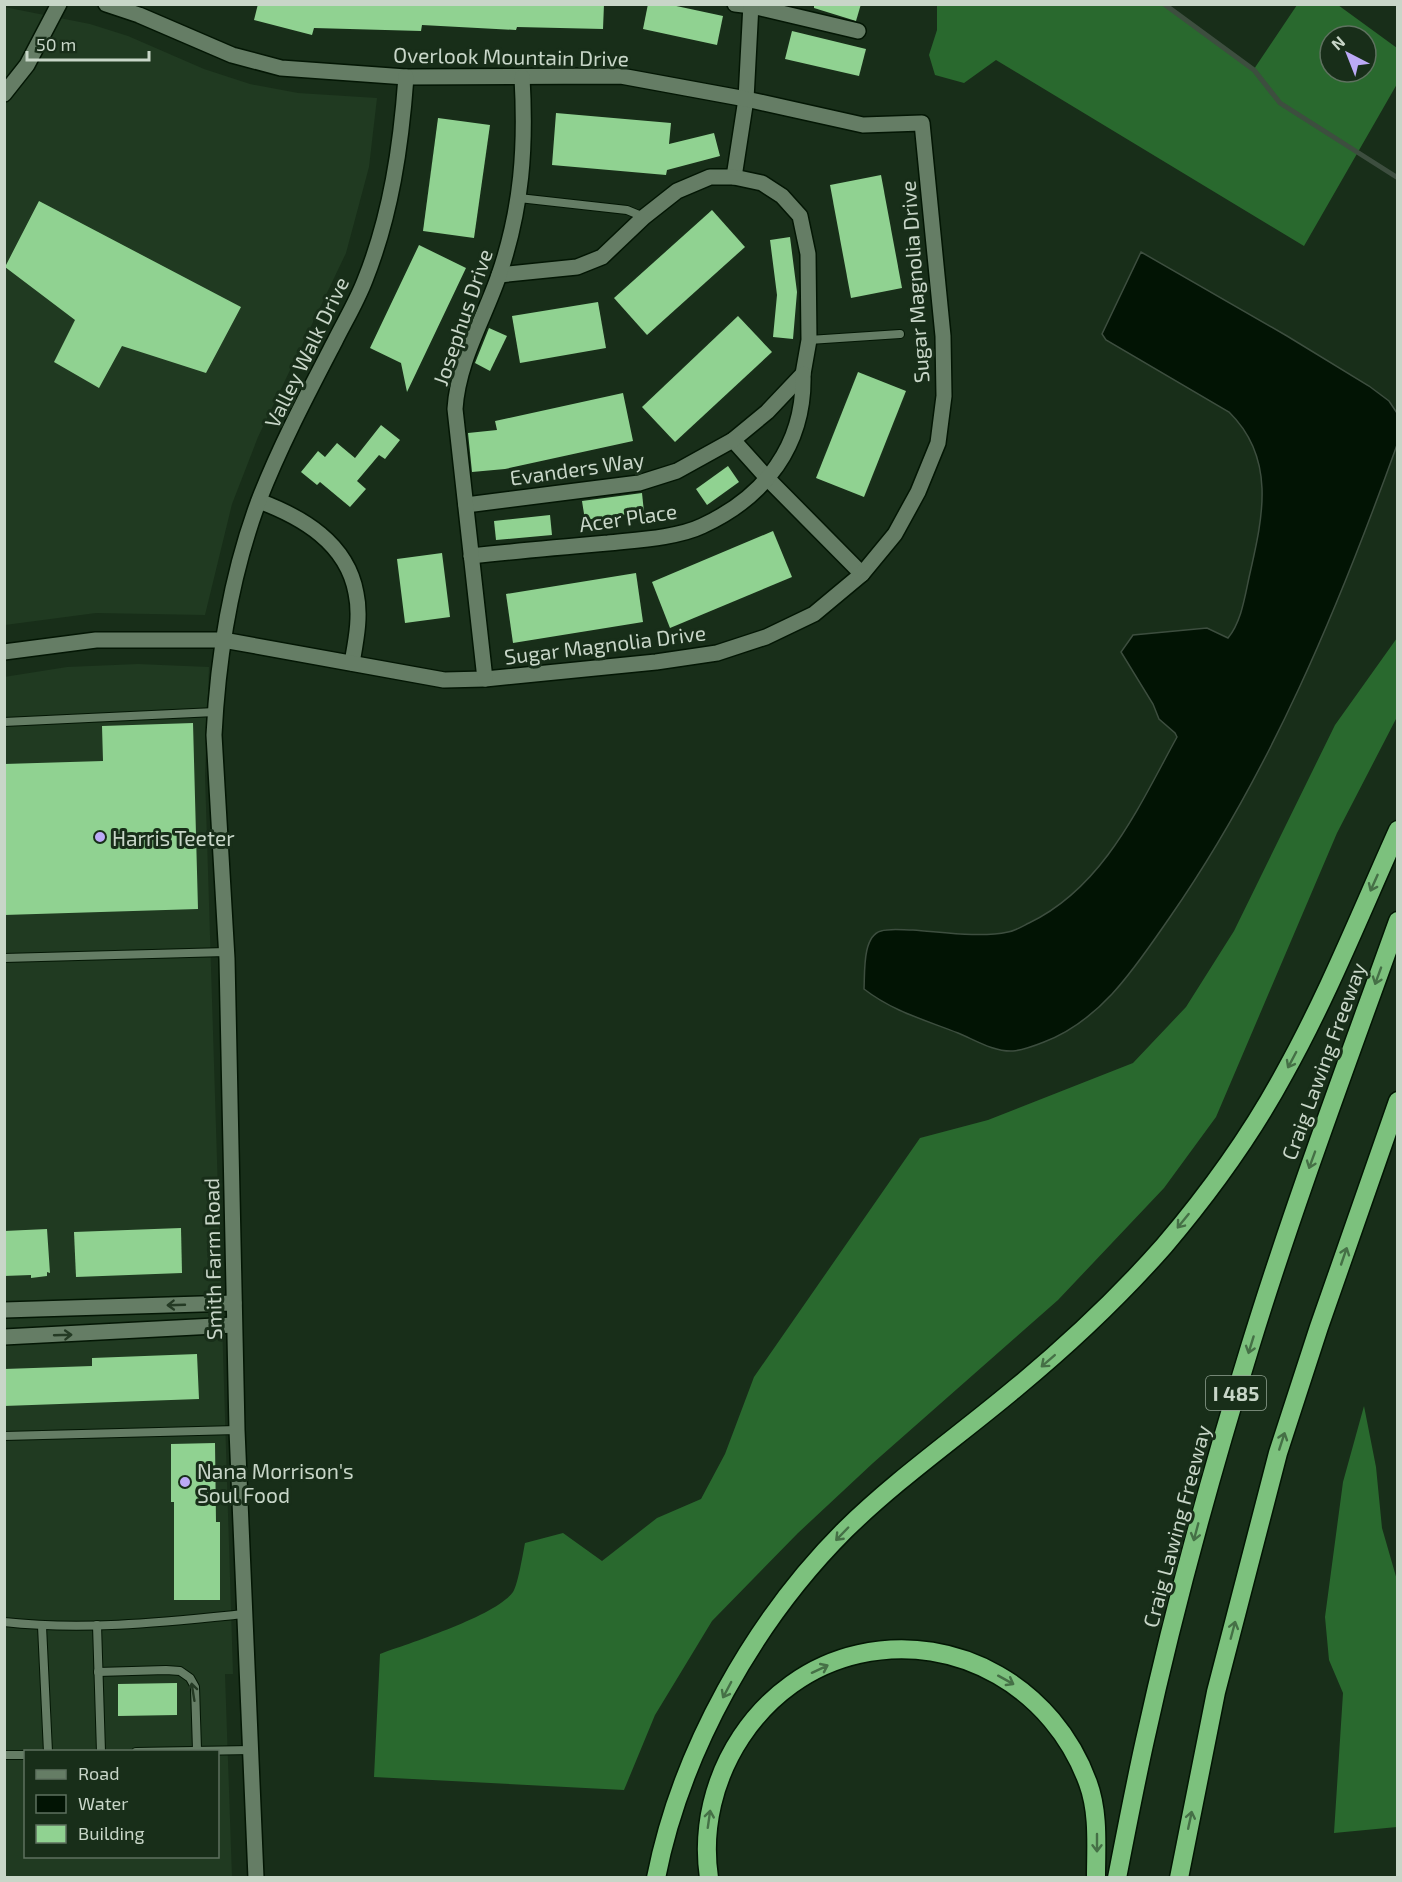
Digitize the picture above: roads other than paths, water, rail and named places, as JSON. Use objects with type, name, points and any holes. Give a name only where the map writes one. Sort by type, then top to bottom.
[{"type":"highway","points":[[656,1878],[678,1798],[706,1729],[735,1676],[790,1593],[846,1530],[885,1494],[1017,1388],[1091,1322],[1164,1246],[1237,1149],[1283,1076],[1330,982],[1398,830]]},
{"type":"highway","name":"Craig Lawing Freeway","points":[[1117,1878],[1144,1740],[1180,1593],[1217,1458],[1250,1346],[1298,1198],[1398,921]]},
{"type":"highway","name":"I 485","points":[[1179,1878],[1216,1692],[1278,1453],[1319,1327],[1398,1101]]},
{"type":"highway","points":[[709,1878],[706,1851],[711,1801],[732,1750],[748,1726],[784,1690],[807,1675],[837,1661],[860,1654],[894,1650],[919,1650],[963,1659],[1016,1685],[1039,1705],[1068,1742],[1088,1784],[1094,1806],[1097,1836],[1096,1878]]},
{"type":"street","points":[[4,94],[27,65],[59,4]]},
{"type":"street","name":"Overlook Mountain Drive","points":[[106,4],[139,15],[232,55],[281,68],[405,77],[621,76],[746,99],[863,125],[922,123]]},
{"type":"street","points":[[735,4],[752,5],[858,30]]},
{"type":"street","points":[[734,177],[746,99],[752,5]]},
{"type":"street","name":"Valley Walk Drive","points":[[223,640],[237,570],[259,501],[292,427],[365,281],[387,213],[398,163],[405,77]]},
{"type":"street","name":"Josephus Drive","points":[[485,679],[455,409],[456,389],[499,275],[514,224],[522,177],[524,133],[522,77]]},
{"type":"street","name":"Sugar Magnolia Drive","points":[[4,652],[96,639],[223,640],[444,680],[485,679],[656,662],[717,652],[766,637],[814,614],[862,574],[895,534],[918,492],[939,443],[944,396],[943,336],[922,123]]},
{"type":"street","points":[[499,275],[577,267],[602,257],[644,217],[678,191],[710,177],[734,177],[762,183],[782,196],[800,216],[808,254],[809,340],[804,374]]},
{"type":"street","name":"Evanders Way","points":[[466,505],[639,483],[677,471],[733,440],[767,412],[804,374]]},
{"type":"street","name":"Acer Place","points":[[471,556],[654,538],[700,527],[740,504],[768,479],[788,451],[804,399],[804,374]]},
{"type":"street","points":[[733,440],[768,479],[862,574]]},
{"type":"street","points":[[259,501],[291,514],[310,525],[333,546],[344,561],[356,593],[358,625],[352,663]]},
{"type":"street","name":"Smith Farm Road","points":[[223,640],[214,735],[226,952],[237,1430],[256,1878]]},
{"type":"street","points":[[4,1310],[234,1303]]},
{"type":"street","points":[[4,1337],[234,1324]]},
{"type":"lane","points":[[519,198],[627,210],[644,217]]},
{"type":"lane","points":[[809,340],[900,334]]},
{"type":"lane","points":[[4,722],[215,712]]},
{"type":"lane","points":[[4,958],[226,952]]},
{"type":"lane","points":[[4,1436],[237,1430]]},
{"type":"lane","points":[[4,1622],[42,1626],[96,1625],[245,1614]]},
{"type":"lane","points":[[96,1625],[100,1750]]},
{"type":"lane","points":[[42,1626],[48,1750]]},
{"type":"lane","points":[[98,1672],[180,1671],[190,1678],[195,1688],[197,1750],[251,1750]]},
{"type":"lane","points":[[4,1755],[24,1755]]},
{"type":"water","points":[[1141,252],[1287,336],[1369,386],[1389,401],[1397,413],[1397,445],[1351,568],[1299,689],[1239,806],[1170,917],[1116,990],[1083,1020],[1065,1032],[1033,1046],[1013,1051],[999,1050],[897,1009],[864,989],[866,956],[870,940],[875,934],[888,930],[973,935],[1011,931],[1055,908],[1099,867],[1133,817],[1177,737],[1159,719],[1153,704],[1121,652],[1133,635],[1207,628],[1228,638],[1237,624],[1242,607],[1259,530],[1262,488],[1260,468],[1254,449],[1244,430],[1229,412],[1106,340],[1102,334]]},
{"type":"waterway","points":[[1164,4],[1254,70],[1280,103],[1398,178]]},
{"type":"place","name":"Harris Teeter","points":[[100,837]]},
{"type":"place","name":"Nana Morrison's Soul Food","points":[[185,1482]]}]
